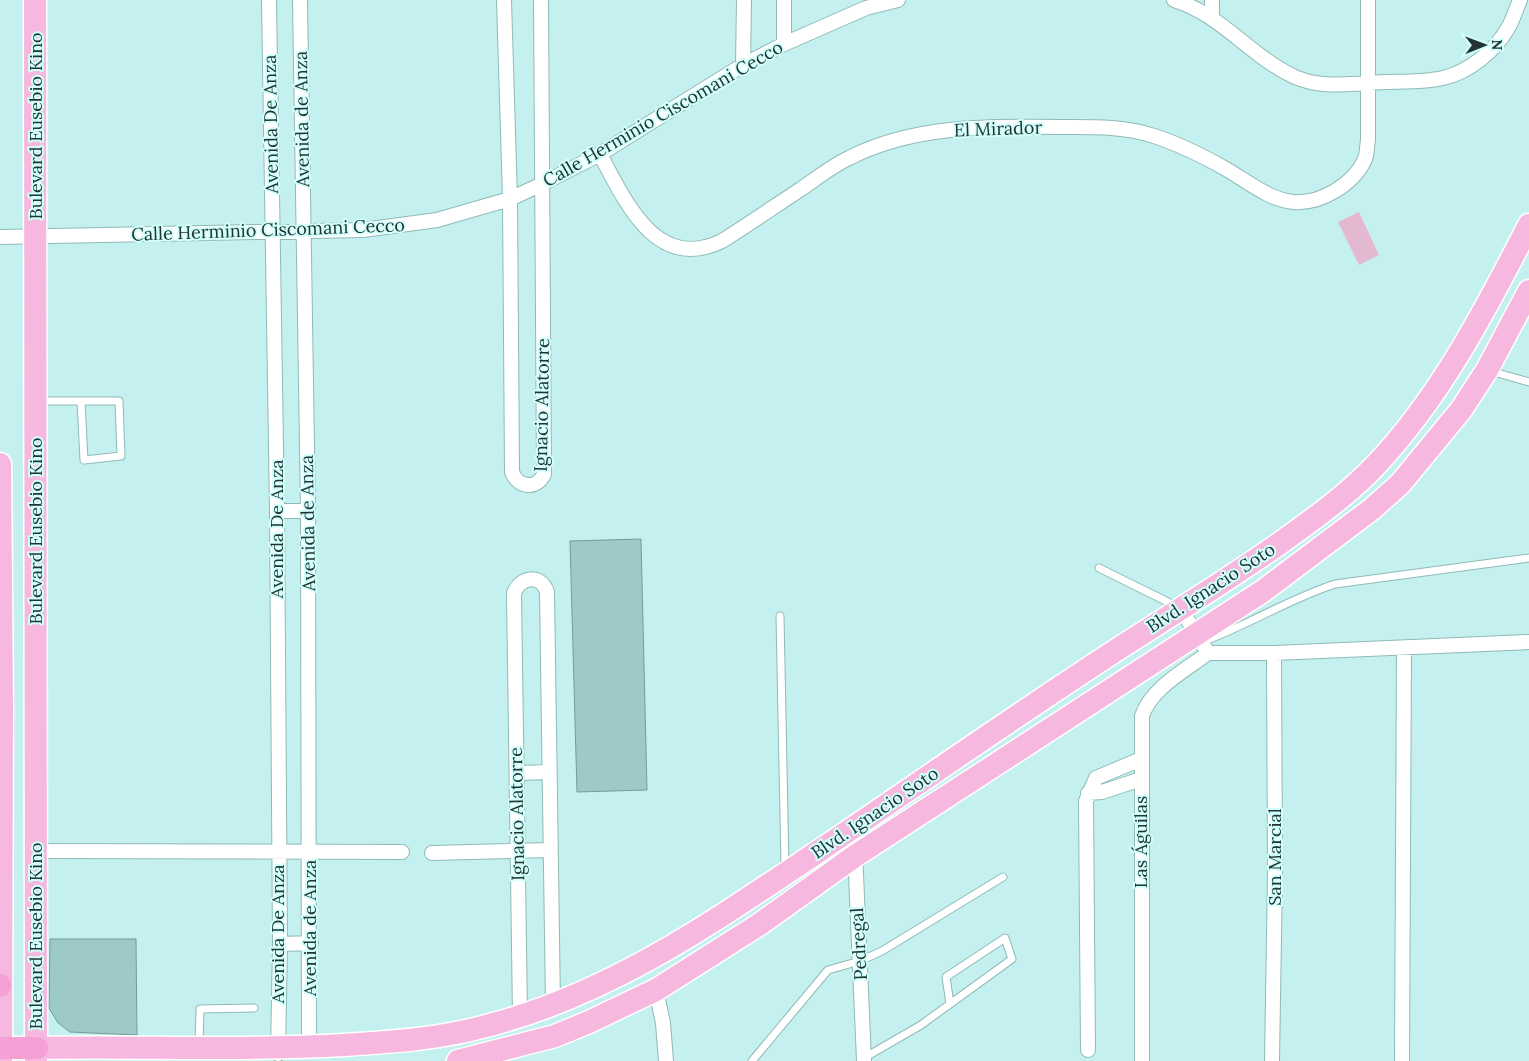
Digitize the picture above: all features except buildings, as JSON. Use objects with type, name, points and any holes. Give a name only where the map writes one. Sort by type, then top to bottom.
[{"type":"highway","points":[[1,1052],[37,1054]]},
{"type":"main road","name":"Bulevard Eusebio Kino","points":[[35,0],[35,851],[39,952],[37,1054]]},
{"type":"main road","name":"Blvd. Ignacio Soto","points":[[37,1054],[129,1044],[278,1053],[310,1047],[364,1044],[456,1033],[553,1005],[620,976],[681,941],[786,874],[1084,671],[1291,535],[1335,502],[1372,468],[1417,416],[1452,365],[1499,284],[1529,225]]},
{"type":"main road","points":[[1499,284],[1528,294]]},
{"type":"main road","name":"Blvd. Ignacio Soto","points":[[458,1061],[555,1036],[656,990],[760,924],[855,856],[1203,643],[1263,591],[1372,509],[1400,484],[1431,449],[1461,410],[1487,370],[1528,294]]},
{"type":"main road","points":[[0,464],[1,1052]]},
{"type":"main road","points":[[452,1061],[455,1054],[463,1048],[533,1028],[551,1012],[553,1005]]},
{"type":"main road","points":[[247,1061],[278,1053]]},
{"type":"street","name":"Avenida De Anza","points":[[269,0],[277,512],[280,944],[278,1053]]},
{"type":"street","name":"Avenida de Anza","points":[[300,0],[308,510],[310,1047]]},
{"type":"street","name":"Ignacio Alatorre","points":[[504,0],[510,199],[512,472],[520,484],[529,486],[536,484],[544,474],[540,0]]},
{"type":"street","points":[[743,65],[744,0]]},
{"type":"street","points":[[784,0],[784,44]]},
{"type":"street","name":"Calle Herminio Ciscomani Cecco","points":[[0,237],[304,231],[402,226],[437,220],[510,199],[542,184],[600,154],[743,65],[784,44],[866,8],[898,0]]},
{"type":"street","points":[[1174,0],[1189,4],[1212,18],[1277,67],[1311,83],[1331,85],[1442,78],[1465,70],[1488,53],[1508,28],[1520,0]]},
{"type":"street","points":[[1212,0],[1212,18]]},
{"type":"street","name":"El Mirador","points":[[600,154],[629,208],[640,223],[652,235],[663,241],[676,246],[693,248],[710,246],[722,240],[848,158],[885,142],[919,134],[958,129],[1012,126],[1126,129],[1171,142],[1226,169],[1264,192],[1295,202],[1310,200],[1336,191],[1351,178],[1364,159],[1368,140],[1368,0]]},
{"type":"street","points":[[277,512],[308,510]]},
{"type":"street","name":"Ignacio Alatorre","points":[[520,1016],[514,593],[517,586],[523,580],[531,579],[539,580],[545,584],[547,592],[553,1005]]},
{"type":"street","points":[[1181,609],[1203,643],[1274,654],[1529,642]]},
{"type":"street","name":"Las Águilas","points":[[1142,1061],[1142,716],[1146,704],[1203,643]]},
{"type":"street","points":[[1402,1061],[1404,649]]},
{"type":"street","name":"San Marcial","points":[[1272,1061],[1275,873],[1274,654]]},
{"type":"street","points":[[1088,1050],[1086,810],[1088,793],[1096,778],[1141,758]]},
{"type":"street","points":[[517,773],[550,772]]},
{"type":"street","points":[[1088,793],[1102,792],[1141,779]]},
{"type":"street","name":"Pedregal","points":[[854,827],[864,1060]]},
{"type":"street","points":[[35,851],[278,850],[402,852]]},
{"type":"street","points":[[432,853],[551,850]]},
{"type":"street","points":[[280,944],[311,943]]},
{"type":"street","points":[[656,990],[663,1023],[666,1061]]},
{"type":"lane","points":[[1487,370],[1529,382]]},
{"type":"lane","points":[[36,400],[118,401],[121,456],[84,460],[81,401]]},
{"type":"lane","points":[[1203,643],[1237,629],[1308,593],[1335,584],[1529,558]]},
{"type":"lane","points":[[1098,568],[1181,609]]},
{"type":"lane","points":[[780,616],[786,874]]},
{"type":"lane","points":[[752,1061],[828,970],[860,961],[882,951],[1003,878]]},
{"type":"lane","points":[[864,1060],[921,1025],[950,1004],[1012,959],[1005,938],[946,977],[950,1004]]},
{"type":"lane","points":[[199,1048],[200,1009],[254,1008]]},
{"type":"shaded area","points":[[1359,212],[1379,255],[1359,265],[1338,222]]}]
